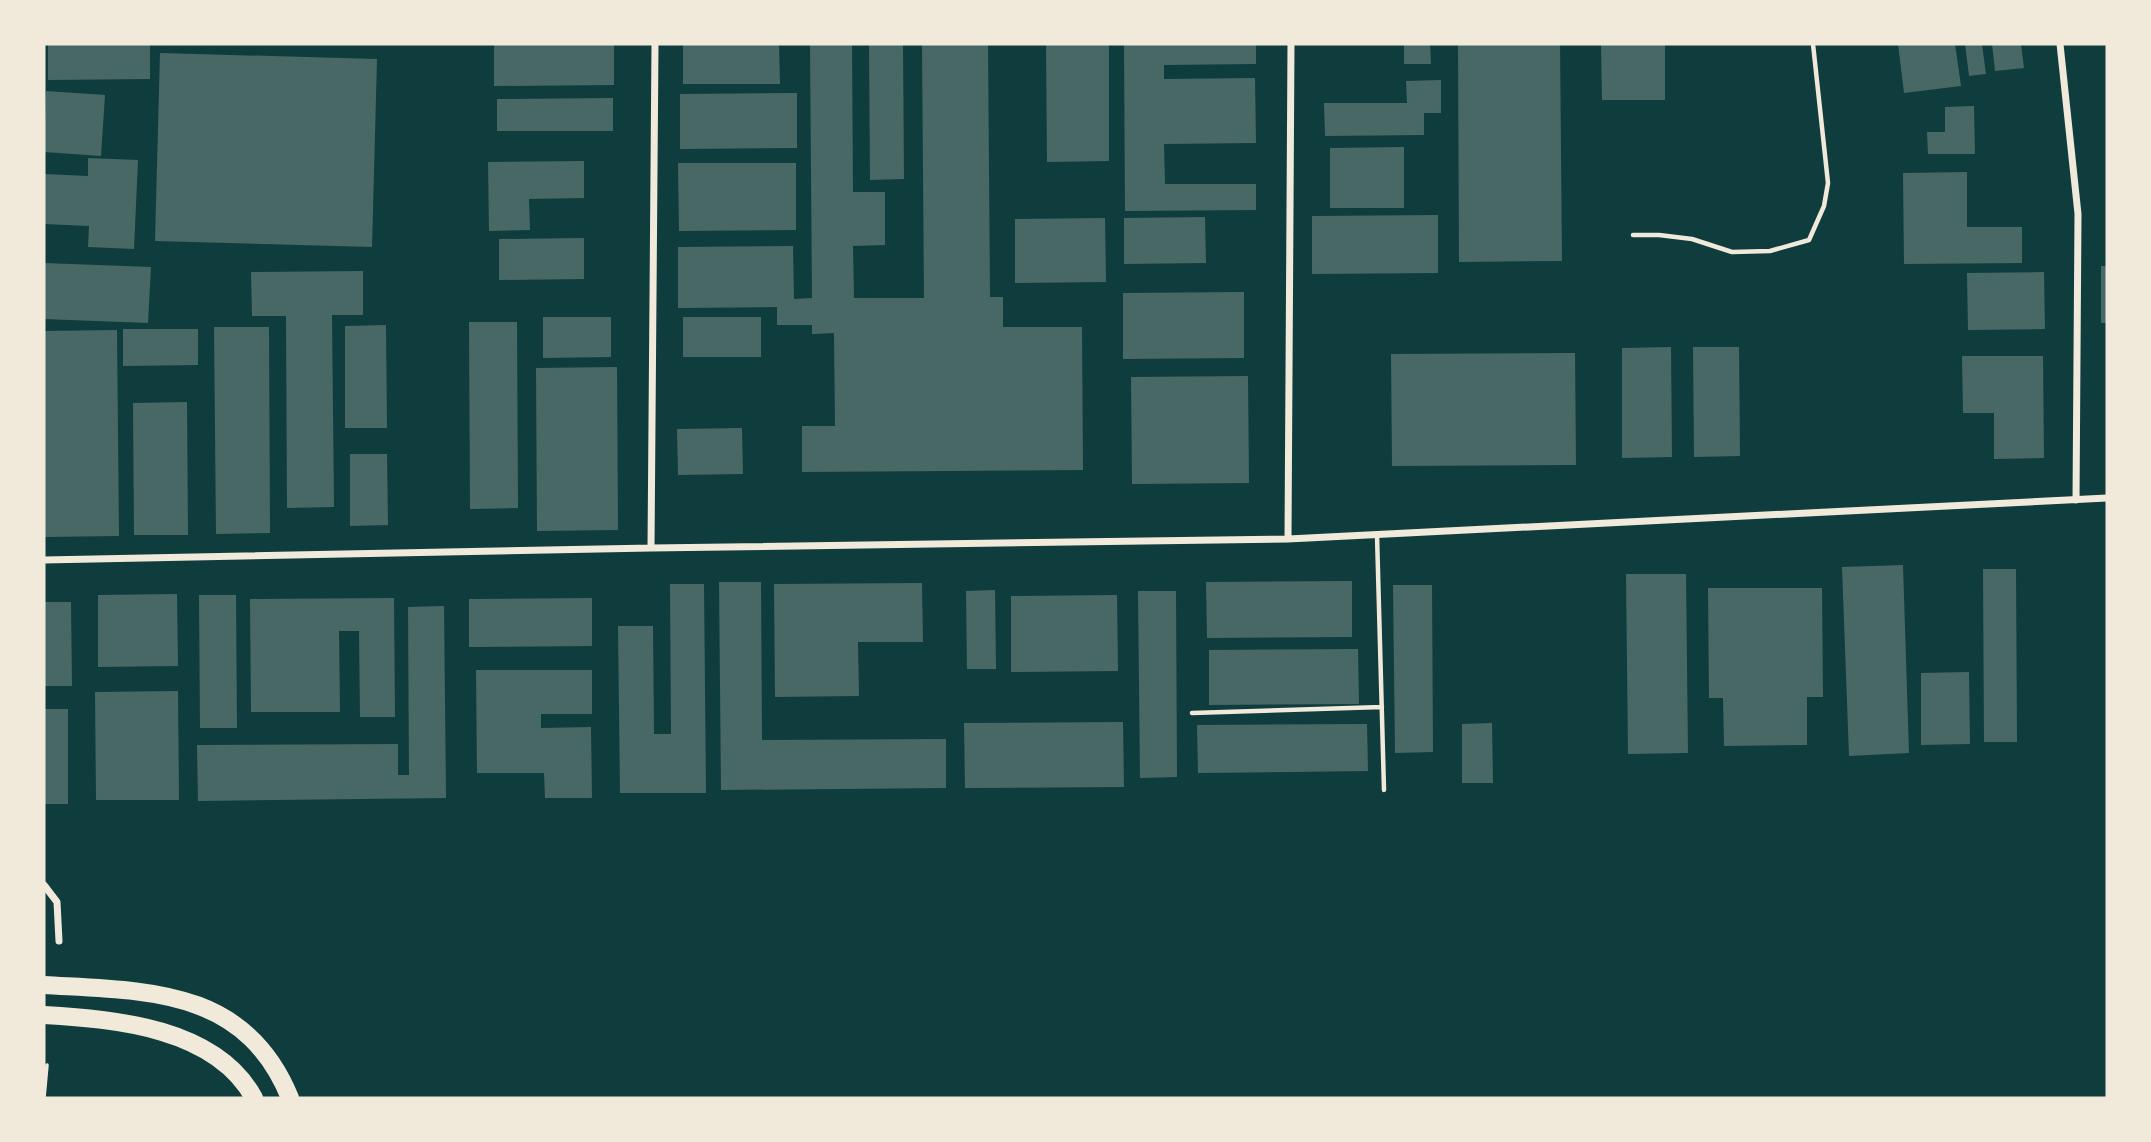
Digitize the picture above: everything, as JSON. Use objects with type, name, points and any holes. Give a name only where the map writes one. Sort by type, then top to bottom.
[{"type":"highway","points":[[44,985],[147,993],[186,1000],[217,1013],[239,1027],[264,1051],[290,1098]]},
{"type":"highway","points":[[46,1016],[128,1024],[186,1041],[214,1054],[234,1070],[254,1098]]},
{"type":"street","points":[[651,548],[655,44]]},
{"type":"street","points":[[1288,539],[1291,44]]},
{"type":"street","points":[[2060,44],[2078,214],[2076,500]]},
{"type":"street","points":[[44,560],[1288,539],[2107,498]]},
{"type":"street","points":[[44,885],[57,902],[59,941]]},
{"type":"lane","points":[[1633,235],[1692,239],[1732,252],[1770,251],[1809,240],[1824,206],[1829,183],[1814,44]]},
{"type":"lane","points":[[1377,534],[1384,790]]},
{"type":"lane","points":[[1192,713],[1382,707]]},
{"type":"path","points":[[44,1098],[47,1065]]},
{"type":"building","points":[[48,44],[150,44],[150,79],[48,80]]},
{"type":"building","points":[[494,44],[614,44],[614,85],[494,86]]},
{"type":"building","points":[[683,44],[779,44],[780,84],[683,84]]},
{"type":"building","points":[[810,44],[852,44],[853,192],[885,192],[885,245],[853,246],[854,298],[924,298],[922,44],[988,44],[990,297],[1003,297],[1003,327],[1082,327],[1083,470],[802,472],[802,426],[835,426],[834,333],[812,334],[812,325],[777,325],[777,307],[678,308],[678,247],[793,246],[794,299],[812,298]]},
{"type":"building","points":[[869,44],[903,44],[904,179],[870,180]]},
{"type":"building","points":[[1046,44],[1109,44],[1109,161],[1047,162]]},
{"type":"building","points":[[1124,44],[1256,44],[1256,64],[1164,65],[1164,79],[1255,78],[1256,143],[1164,144],[1165,184],[1256,184],[1256,210],[1125,211]]},
{"type":"building","points":[[1404,44],[1430,44],[1431,64],[1404,64]]},
{"type":"building","points":[[1458,44],[1560,44],[1562,261],[1459,262]]},
{"type":"building","points":[[1601,44],[1665,44],[1665,100],[1602,100]]},
{"type":"building","points":[[1898,44],[1955,44],[1961,86],[1904,93]]},
{"type":"building","points":[[1965,44],[1982,44],[1986,74],[1969,76]]},
{"type":"building","points":[[1992,44],[2021,44],[2024,68],[1995,71]]},
{"type":"building","points":[[160,53],[377,59],[372,247],[155,241]]},
{"type":"building","points":[[1441,80],[1441,113],[1424,113],[1424,135],[1325,136],[1324,103],[1407,103],[1406,81]]},
{"type":"building","points":[[46,91],[105,95],[101,156],[44,152]]},
{"type":"building","points":[[797,93],[797,148],[680,149],[680,94]]},
{"type":"building","points":[[613,98],[613,131],[497,131],[497,99]]},
{"type":"building","points":[[1974,106],[1975,154],[1928,154],[1927,132],[1945,132],[1945,107]]},
{"type":"building","points":[[1404,147],[1404,208],[1330,208],[1330,148]]},
{"type":"building","points":[[88,158],[138,160],[134,249],[88,247],[89,226],[44,224],[44,174],[88,176]]},
{"type":"building","points":[[584,161],[584,198],[529,199],[530,230],[489,231],[488,162]]},
{"type":"building","points":[[678,163],[796,163],[796,230],[679,231]]},
{"type":"building","points":[[1967,172],[1967,227],[2022,227],[2022,263],[1904,264],[1903,173]]},
{"type":"building","points":[[1438,215],[1438,273],[1312,274],[1312,216]]},
{"type":"building","points":[[1205,217],[1206,263],[1124,264],[1124,218]]},
{"type":"building","points":[[1105,218],[1106,282],[1015,283],[1015,219]]},
{"type":"building","points":[[584,238],[584,279],[499,280],[499,239]]},
{"type":"building","points":[[44,263],[151,267],[148,323],[44,319]]},
{"type":"building","points":[[2101,266],[2107,266],[2107,323],[2101,323]]},
{"type":"building","points":[[363,271],[363,315],[332,315],[334,507],[287,508],[286,316],[252,316],[251,272]]},
{"type":"building","points":[[2044,272],[2045,329],[1968,330],[1967,273]]},
{"type":"building","points":[[1244,292],[1244,358],[1123,359],[1123,293]]},
{"type":"building","points":[[543,317],[611,317],[611,357],[543,358]]},
{"type":"building","points":[[683,317],[761,317],[761,357],[683,357]]},
{"type":"building","points":[[469,322],[517,322],[518,508],[470,509]]},
{"type":"building","points":[[386,325],[387,428],[345,428],[345,326]]},
{"type":"building","points":[[214,327],[269,327],[270,533],[216,534]]},
{"type":"building","points":[[123,329],[198,329],[198,365],[123,366]]},
{"type":"building","points":[[117,330],[119,536],[44,537],[44,331]]},
{"type":"building","points":[[1671,347],[1672,457],[1622,458],[1622,348]]},
{"type":"building","points":[[1693,347],[1739,347],[1740,456],[1694,457]]},
{"type":"building","points":[[1575,353],[1576,465],[1392,466],[1391,354]]},
{"type":"building","points":[[1962,356],[2043,356],[2044,458],[1994,459],[1994,413],[1963,413]]},
{"type":"building","points":[[617,367],[618,530],[537,531],[536,368]]},
{"type":"building","points":[[1248,376],[1249,483],[1132,484],[1131,377]]},
{"type":"building","points":[[187,402],[188,535],[134,535],[133,403]]},
{"type":"building","points":[[742,428],[743,474],[678,475],[677,429]]},
{"type":"building","points":[[350,454],[387,454],[388,525],[350,526]]},
{"type":"building","points":[[1903,565],[1909,753],[1849,756],[1842,567]]},
{"type":"building","points":[[1983,569],[2016,569],[2017,742],[1984,742]]},
{"type":"building","points":[[1626,574],[1686,574],[1688,753],[1628,754]]},
{"type":"building","points":[[1352,581],[1352,637],[1207,638],[1206,582]]},
{"type":"building","points":[[719,582],[761,582],[762,740],[946,739],[946,788],[721,790]]},
{"type":"building","points":[[922,583],[923,642],[858,642],[859,696],[775,697],[774,584]]},
{"type":"building","points":[[670,584],[704,584],[706,793],[620,793],[618,626],[653,626],[654,734],[671,734]]},
{"type":"building","points":[[1393,585],[1432,585],[1433,752],[1395,753]]},
{"type":"building","points":[[1708,588],[1822,588],[1823,697],[1807,697],[1807,745],[1724,746],[1723,698],[1709,698]]},
{"type":"building","points":[[995,590],[996,669],[967,669],[966,591]]},
{"type":"building","points":[[1138,591],[1176,591],[1177,777],[1140,778]]},
{"type":"building","points":[[177,594],[178,666],[98,667],[98,595]]},
{"type":"building","points":[[199,595],[236,595],[237,728],[200,728]]},
{"type":"building","points":[[1117,595],[1118,671],[1011,672],[1011,596]]},
{"type":"building","points":[[394,598],[395,717],[360,717],[359,631],[339,631],[340,712],[251,712],[250,599]]},
{"type":"building","points":[[592,598],[592,646],[469,647],[469,599]]},
{"type":"building","points":[[44,602],[71,602],[72,686],[44,686]]},
{"type":"building","points":[[444,606],[446,798],[198,801],[197,745],[398,744],[398,775],[409,775],[408,607]]},
{"type":"building","points":[[1358,649],[1359,704],[1209,705],[1209,650]]},
{"type":"building","points":[[476,670],[592,670],[592,714],[541,714],[541,728],[591,727],[592,798],[545,798],[544,773],[477,773]]},
{"type":"building","points":[[1969,672],[1970,744],[1921,745],[1921,673]]},
{"type":"building","points":[[178,691],[179,800],[96,800],[95,692]]},
{"type":"building","points":[[44,709],[68,709],[68,804],[44,804]]},
{"type":"building","points":[[1123,722],[1124,787],[965,788],[964,723]]},
{"type":"building","points":[[1492,723],[1493,783],[1462,783],[1462,724]]},
{"type":"building","points":[[1367,724],[1368,771],[1198,773],[1197,725]]}]
